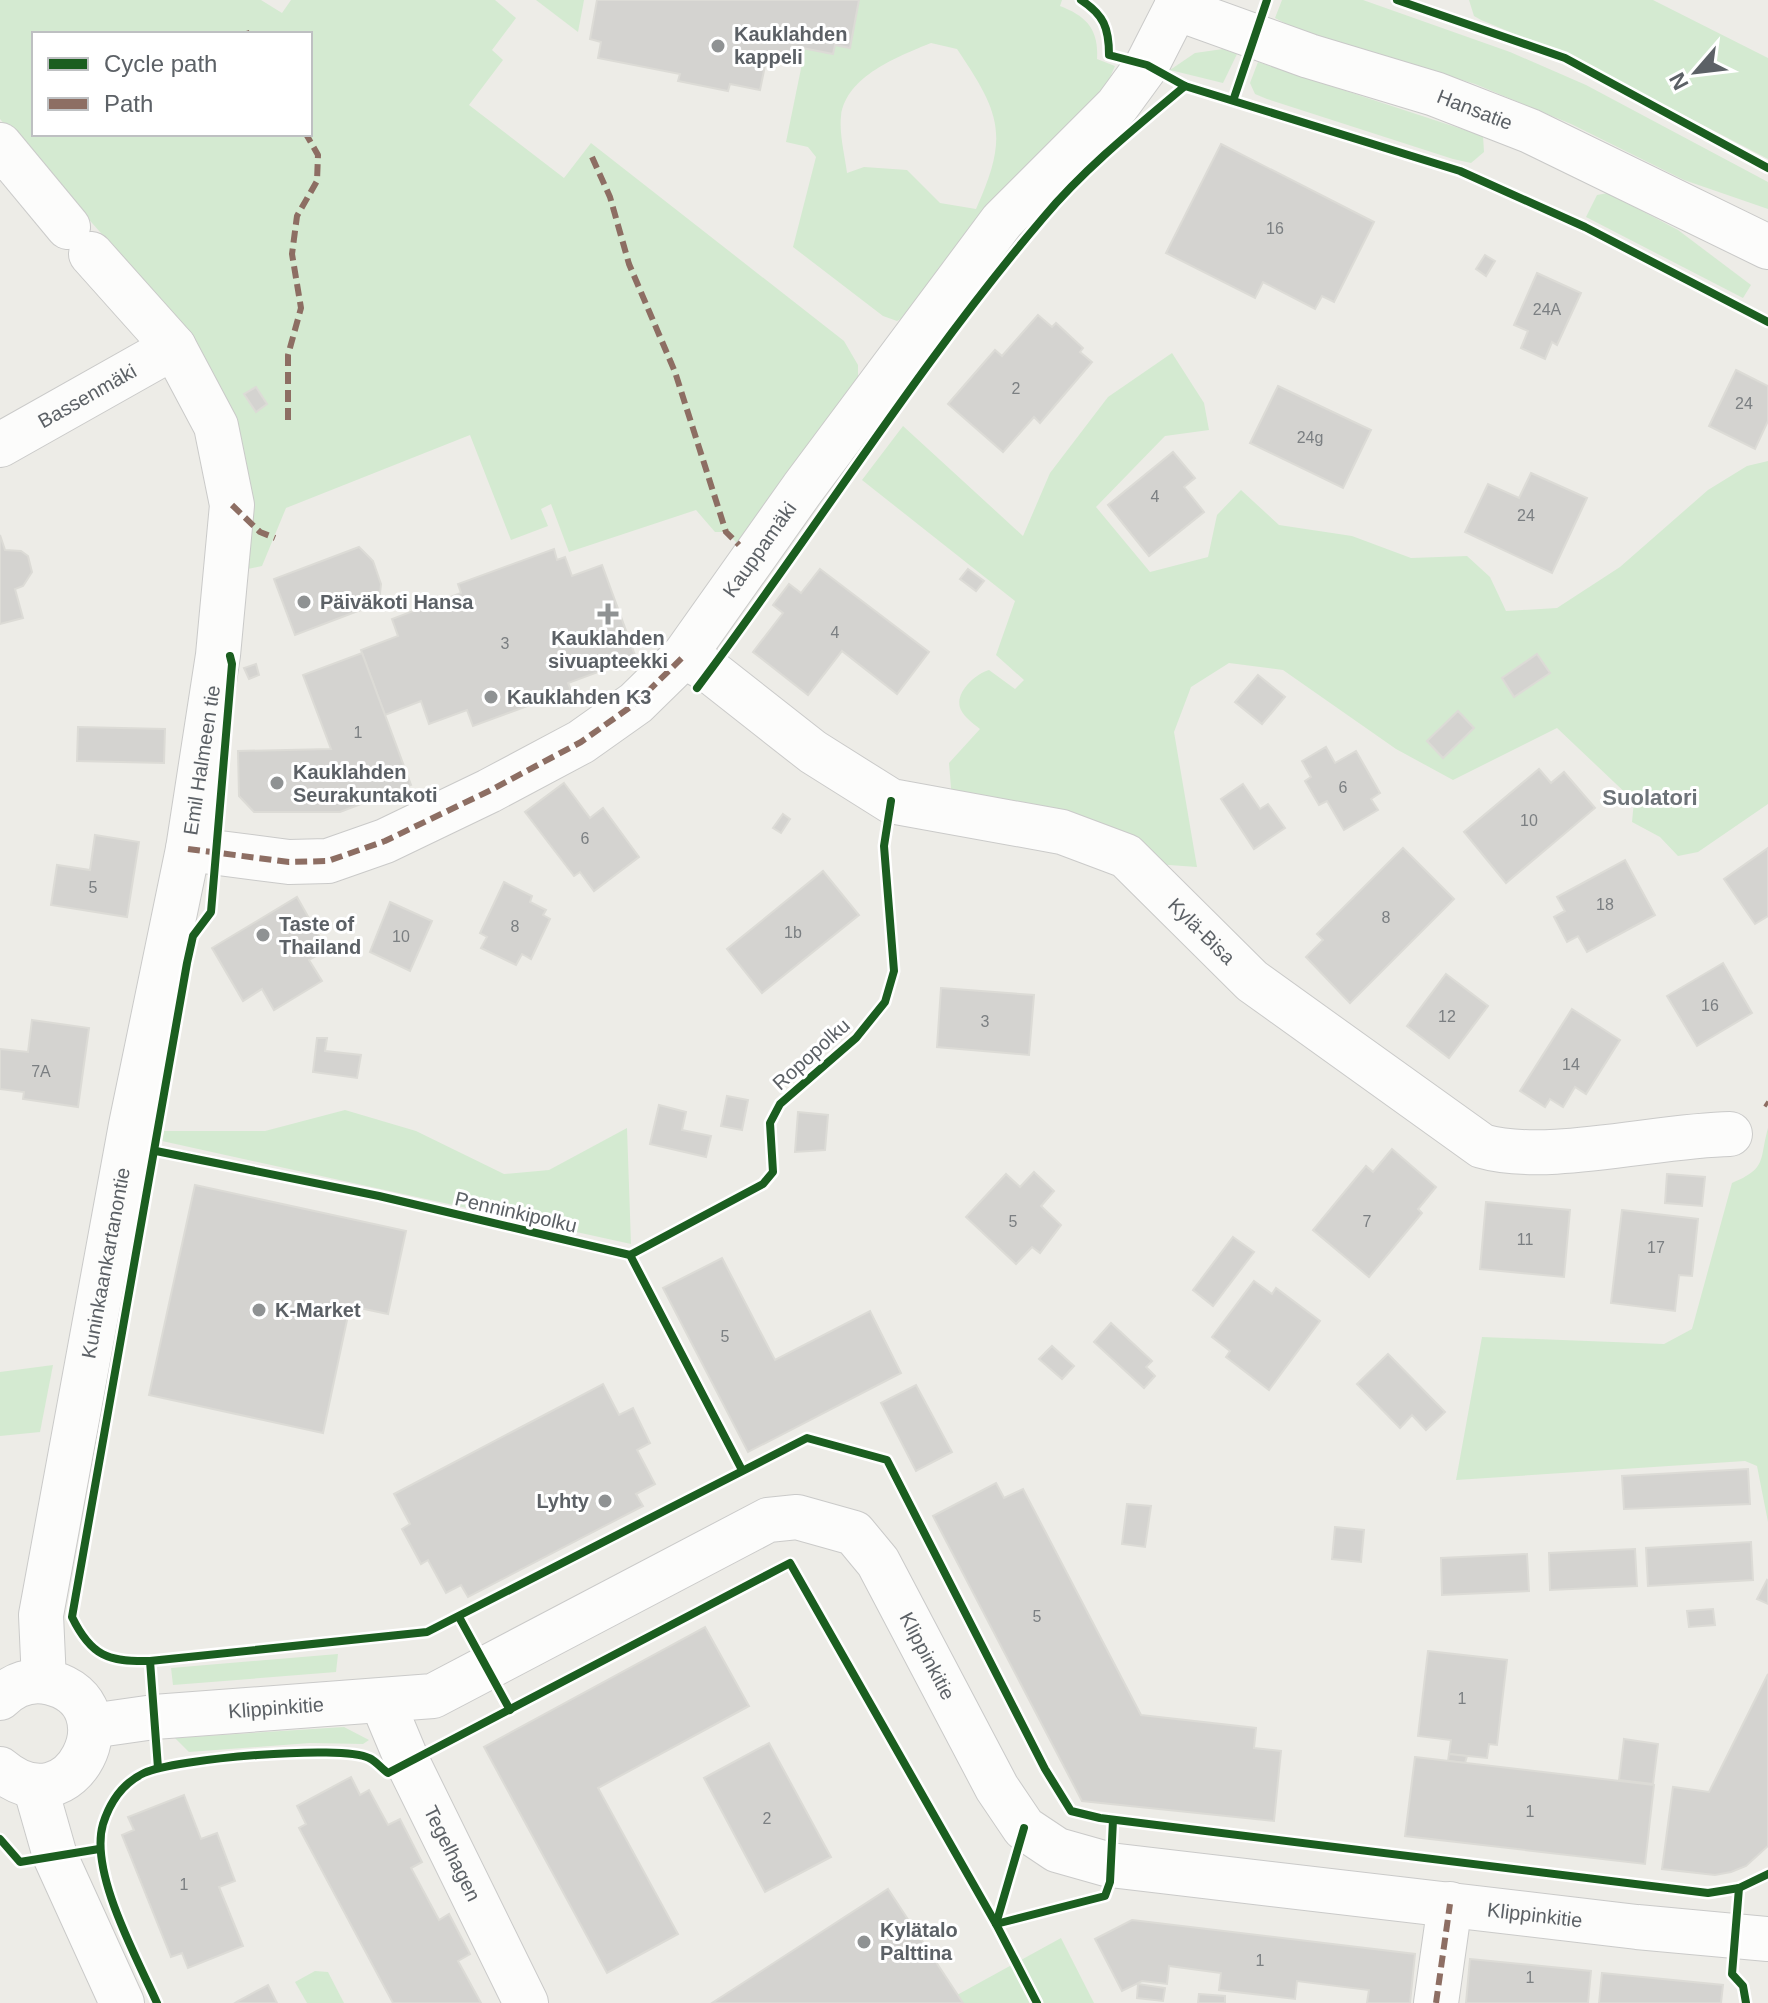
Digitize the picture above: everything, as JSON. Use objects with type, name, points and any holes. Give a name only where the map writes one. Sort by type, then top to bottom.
[{"type":"street","name":"Hansatie","points":[[1170,3],[1309,56],[1435,94],[1530,131],[1768,247]]},
{"type":"street","name":"Kauppamäki","points":[[188,849],[289,862],[328,861],[385,841],[489,791],[581,742],[636,703],[684,656],[803,488],[1002,221],[1117,106],[1147,65],[1170,3]]},
{"type":"street","name":"Emil Halmeen tie","points":[[0,145],[174,347],[216,426],[232,505],[218,655],[188,849]]},
{"type":"street","name":"Bassenmäki","points":[[0,445],[174,347]]},
{"type":"street","name":"Kylä-Bisa","points":[[684,656],[710,671],[837,769],[891,801],[1062,832],[1126,856],[1252,981],[1482,1146],[1516,1152],[1584,1148],[1689,1135],[1730,1134]]},
{"type":"street","name":"Kuninkaankartanontie","points":[[44,1681],[41,1615],[131,1125],[188,849]]},
{"type":"street","name":"Klippinkitie","points":[[91,1726],[154,1717],[433,1696],[768,1520],[812,1520],[854,1533],[878,1562],[997,1788],[1024,1828],[1057,1850],[1110,1865],[1637,1927],[1768,1939]]},
{"type":"street","points":[[0,1698],[26,1682],[44,1681],[74,1694],[91,1726],[90,1745],[83,1762],[70,1775],[53,1784],[18,1778]]},
{"type":"street","name":"Tegelhagen","points":[[382,1701],[408,1763],[526,2003]]},
{"type":"street","points":[[18,1778],[122,2003]]},
{"type":"street","points":[[1436,2003],[1450,1904]]},
{"type":"green space","points":[[0,0],[261,0],[282,13],[291,0],[495,0],[516,18],[492,50],[503,60],[469,105],[564,178],[591,143],[844,341],[858,365],[858,387],[739,545],[726,532],[715,532],[696,510],[569,552],[551,504],[541,509],[548,526],[511,540],[470,435],[286,508],[262,566],[243,570],[177,319],[0,119]]},
{"type":"green space","points":[[536,0],[584,0],[578,32]]},
{"type":"green space","points":[[859,0],[1062,0],[1060,6],[1077,14],[1089,25],[1096,39],[1097,59],[1115,66],[1104,91],[908,315],[897,321],[883,316],[793,247],[816,157],[808,147],[786,142],[805,49],[833,54],[835,45],[850,47]],"holes":[[[931,43],[957,49],[983,91],[995,126],[993,162],[976,209],[940,203],[907,170],[864,167],[847,173],[841,116],[853,90],[876,69]]]},
{"type":"green space","points":[[1282,0],[1363,0],[1510,52],[1586,85],[1768,182],[1768,209],[1684,180],[1571,124],[1475,84],[1294,28],[1275,18]]},
{"type":"green space","points":[[1469,0],[1653,0],[1768,58],[1768,159],[1586,64],[1481,20],[1474,16]]},
{"type":"green space","points":[[1223,49],[1237,54],[1223,83],[1170,70],[1195,53]]},
{"type":"green space","points":[[1258,62],[1483,136],[1484,152],[1471,163],[1453,159],[1267,99],[1255,94],[1250,83]]},
{"type":"green space","points":[[1608,193],[1678,230],[1751,285],[1743,298],[1586,217],[1597,195]]},
{"type":"green space","points":[[1172,353],[1204,403],[1209,430],[1165,436],[1096,507],[1150,572],[1208,557],[1217,515],[1241,490],[1279,525],[1352,536],[1411,558],[1467,556],[1490,577],[1506,611],[1557,608],[1620,567],[1708,490],[1747,466],[1768,461],[1768,804],[1698,852],[1678,856],[1660,837],[1632,822],[1634,801],[1557,728],[1453,780],[1396,749],[1283,670],[1229,663],[1191,687],[1174,732],[1197,867],[1155,864],[952,800],[949,763],[980,729],[961,710],[959,704],[963,691],[972,680],[989,670],[1015,689],[1024,680],[996,655],[1015,601],[862,480],[903,426],[1023,536],[1050,473],[1108,397]]},
{"type":"green space","points":[[345,1110],[416,1131],[504,1174],[549,1170],[627,1128],[631,1244],[162,1141],[164,1131],[265,1131]]},
{"type":"green space","points":[[1768,1128],[1768,1522],[1757,1466],[1745,1461],[1456,1480],[1482,1337],[1664,1344],[1692,1329],[1732,1183],[1757,1167]]},
{"type":"green space","points":[[53,1365],[40,1432],[0,1436],[0,1372]]},
{"type":"green space","points":[[338,1654],[336,1672],[173,1685],[171,1668]]},
{"type":"green space","points":[[344,1727],[369,1740],[363,1744],[310,1743],[189,1752],[175,1738]]},
{"type":"green space","points":[[1061,1938],[1094,2003],[963,2003],[957,1995]]},
{"type":"green space","points":[[315,1971],[328,1972],[344,2003],[307,2003],[295,1982]]},
{"type":"building","name":"Kauklahden kappeli","points":[[597,0],[859,0],[850,48],[835,45],[833,54],[792,46],[788,64],[766,61],[760,90],[730,84],[728,91],[678,81],[680,74],[598,58],[601,42],[590,39]]},
{"type":"building","points":[[1221,144],[1374,222],[1334,302],[1322,296],[1315,309],[1263,282],[1255,298],[1166,253]]},
{"type":"building","points":[[1485,255],[1495,261],[1486,276],[1476,269]]},
{"type":"building","points":[[1537,273],[1581,293],[1557,345],[1552,342],[1545,359],[1521,348],[1528,331],[1514,325]]},
{"type":"building","points":[[1038,315],[1052,327],[1056,323],[1083,348],[1080,352],[1092,362],[1040,423],[1034,417],[1003,452],[948,404],[995,350],[1002,356]]},
{"type":"building","points":[[1736,370],[1768,386],[1768,421],[1755,449],[1709,426]]},
{"type":"building","points":[[1278,386],[1371,430],[1343,488],[1250,443]]},
{"type":"building","points":[[256,387],[267,404],[256,412],[244,394]]},
{"type":"building","points":[[1173,452],[1195,478],[1184,487],[1204,512],[1149,556],[1108,505]]},
{"type":"building","points":[[1531,473],[1587,498],[1552,573],[1465,532],[1488,484],[1519,498]]},
{"type":"building","points":[[0,535],[5,550],[21,551],[28,556],[32,572],[23,586],[15,589],[23,618],[0,624]]},
{"type":"building","points":[[359,547],[373,561],[381,584],[379,603],[295,635],[274,579]]},
{"type":"building","points":[[554,549],[557,560],[565,557],[572,576],[602,565],[636,658],[568,683],[571,690],[473,726],[467,710],[429,724],[421,701],[385,715],[361,650],[398,636],[392,619],[461,593],[458,584]]},
{"type":"building","points":[[820,569],[929,652],[897,694],[842,651],[808,695],[753,652],[783,613],[773,605],[789,584],[801,593]]},
{"type":"building","points":[[968,569],[984,581],[976,591],[960,579]]},
{"type":"building","points":[[362,653],[411,785],[340,812],[254,812],[239,796],[238,751],[331,749],[303,675]]},
{"type":"building","points":[[1537,654],[1550,673],[1514,697],[1502,678]]},
{"type":"building","points":[[256,664],[259,675],[249,679],[244,668]]},
{"type":"building","points":[[1258,675],[1285,697],[1262,724],[1235,702]]},
{"type":"building","points":[[1458,711],[1474,728],[1443,758],[1427,741]]},
{"type":"building","points":[[78,727],[165,729],[164,763],[77,761]]},
{"type":"building","points":[[1326,747],[1335,763],[1356,751],[1380,793],[1371,799],[1378,810],[1344,830],[1327,801],[1319,805],[1305,781],[1311,777],[1302,761]]},
{"type":"building","points":[[1539,769],[1551,783],[1564,772],[1595,808],[1506,883],[1464,832]]},
{"type":"building","points":[[564,783],[590,818],[603,808],[639,857],[594,891],[580,872],[574,876],[525,812]]},
{"type":"building","points":[[1243,784],[1260,809],[1268,804],[1285,828],[1254,849],[1221,799]]},
{"type":"building","points":[[783,814],[790,819],[781,833],[773,828]]},
{"type":"building","points":[[95,835],[139,842],[127,917],[51,905],[57,865],[90,870]]},
{"type":"building","points":[[1403,848],[1454,899],[1350,1003],[1306,957],[1323,940],[1317,934]]},
{"type":"building","points":[[1768,848],[1768,916],[1755,924],[1724,879]]},
{"type":"building","points":[[1625,860],[1655,915],[1587,952],[1578,936],[1567,942],[1554,917],[1565,911],[1557,897]]},
{"type":"building","points":[[823,871],[859,915],[762,993],[727,949]]},
{"type":"building","points":[[504,882],[532,896],[530,902],[546,910],[543,915],[550,919],[531,959],[522,954],[516,965],[481,948],[487,937],[480,933]]},
{"type":"building","points":[[297,897],[327,950],[309,960],[322,981],[274,1010],[262,989],[243,1001],[212,948]]},
{"type":"building","points":[[390,902],[432,921],[410,971],[370,952]]},
{"type":"building","points":[[1723,963],[1752,1013],[1697,1046],[1667,996]]},
{"type":"building","points":[[1446,974],[1488,1006],[1449,1058],[1407,1026]]},
{"type":"building","points":[[941,988],[1034,995],[1029,1055],[937,1047]]},
{"type":"building","points":[[1572,1009],[1620,1040],[1586,1094],[1575,1087],[1563,1107],[1550,1099],[1545,1107],[1520,1091]]},
{"type":"building","points":[[32,1020],[89,1028],[78,1107],[23,1099],[24,1092],[0,1089],[0,1049],[28,1052]]},
{"type":"building","points":[[317,1038],[327,1038],[325,1051],[361,1055],[357,1078],[313,1072]]},
{"type":"building","points":[[727,1096],[748,1100],[742,1130],[721,1126]]},
{"type":"building","points":[[659,1105],[686,1112],[682,1130],[711,1136],[706,1157],[650,1144]]},
{"type":"building","points":[[798,1112],[828,1115],[825,1150],[795,1152]]},
{"type":"building","points":[[1392,1149],[1436,1187],[1418,1209],[1422,1213],[1369,1277],[1313,1230],[1366,1166],[1373,1172]]},
{"type":"building","points":[[1034,1172],[1054,1191],[1041,1206],[1061,1225],[1040,1253],[1032,1247],[1016,1264],[966,1217],[1006,1174],[1020,1187]]},
{"type":"building","points":[[1667,1174],[1705,1177],[1702,1206],[1665,1203]]},
{"type":"building","name":"K-Market","points":[[195,1185],[406,1231],[388,1314],[350,1306],[323,1433],[149,1395]]},
{"type":"building","points":[[1486,1202],[1570,1210],[1564,1277],[1480,1269]]},
{"type":"building","points":[[1622,1210],[1698,1219],[1692,1276],[1679,1275],[1675,1311],[1611,1303]]},
{"type":"building","points":[[1233,1237],[1254,1252],[1213,1306],[1193,1290]]},
{"type":"building","points":[[722,1258],[775,1360],[870,1311],[901,1373],[748,1452],[663,1288]]},
{"type":"building","points":[[1254,1281],[1272,1294],[1276,1288],[1320,1321],[1269,1390],[1226,1357],[1230,1351],[1212,1337]]},
{"type":"building","points":[[1111,1323],[1152,1361],[1146,1367],[1155,1376],[1144,1388],[1094,1342]]},
{"type":"building","points":[[1052,1346],[1074,1366],[1062,1379],[1039,1359]]},
{"type":"building","points":[[1388,1354],[1445,1412],[1426,1430],[1412,1415],[1400,1428],[1357,1384]]},
{"type":"building","points":[[603,1384],[619,1415],[633,1408],[650,1443],[637,1450],[655,1484],[636,1494],[643,1506],[468,1597],[461,1585],[446,1593],[428,1560],[421,1564],[402,1529],[410,1524],[394,1494]]},
{"type":"building","points":[[916,1385],[952,1452],[916,1471],[881,1403]]},
{"type":"building","points":[[1748,1469],[1750,1504],[1624,1509],[1622,1476]]},
{"type":"building","points":[[996,1483],[1004,1498],[1023,1489],[1141,1715],[1256,1728],[1254,1748],[1281,1751],[1274,1821],[1082,1801],[933,1516]]},
{"type":"building","points":[[1127,1504],[1151,1506],[1145,1547],[1122,1544]]},
{"type":"building","points":[[1335,1527],[1364,1530],[1361,1562],[1332,1559]]},
{"type":"building","points":[[1751,1542],[1753,1580],[1648,1586],[1646,1548]]},
{"type":"building","points":[[1635,1549],[1637,1586],[1550,1590],[1549,1553]]},
{"type":"building","points":[[1527,1554],[1529,1591],[1442,1595],[1441,1558]]},
{"type":"building","points":[[1768,1581],[1768,1604],[1757,1599]]},
{"type":"building","points":[[1713,1609],[1715,1625],[1689,1627],[1687,1611]]},
{"type":"building","points":[[705,1627],[749,1706],[598,1788],[678,1934],[607,1973],[484,1747]]},
{"type":"building","points":[[1428,1651],[1507,1660],[1497,1745],[1489,1744],[1487,1758],[1449,1754],[1451,1740],[1418,1736]]},
{"type":"building","points":[[1768,1674],[1768,1846],[1746,1866],[1731,1872],[1715,1875],[1662,1869],[1673,1787],[1709,1792]]},
{"type":"building","points":[[1624,1739],[1658,1744],[1653,1784],[1619,1780]]},
{"type":"building","points":[[769,1743],[831,1857],[765,1892],[704,1778]]},
{"type":"building","points":[[1449,1754],[1467,1756],[1465,1763],[1448,1761]]},
{"type":"building","points":[[1415,1757],[1654,1785],[1645,1864],[1405,1836]]},
{"type":"building","points":[[351,1777],[360,1795],[369,1790],[388,1825],[400,1819],[422,1862],[411,1868],[439,1920],[449,1914],[470,1954],[458,1961],[481,2003],[393,2003],[299,1828],[306,1824],[297,1806]]},
{"type":"building","points":[[184,1795],[201,1839],[217,1833],[235,1881],[219,1887],[243,1946],[188,1968],[182,1953],[171,1957],[122,1835],[134,1830],[128,1817]]},
{"type":"building","name":"Kylätalo Palttina","points":[[888,1889],[963,2003],[712,2003]]},
{"type":"building","points":[[1132,1920],[1415,1954],[1410,2003],[1367,2003],[1369,1990],[1297,1981],[1295,1999],[1219,1990],[1221,1973],[1169,1966],[1167,1984],[1142,1981],[1122,1991],[1095,1939]]},
{"type":"building","points":[[1470,1959],[1591,1971],[1588,2003],[1466,2003]]},
{"type":"building","points":[[1602,1973],[1723,1985],[1721,2003],[1599,2003]]},
{"type":"building","points":[[1138,1984],[1165,1988],[1163,2001],[1137,1998]]},
{"type":"building","points":[[268,1985],[277,2003],[235,2003],[238,2001]]},
{"type":"building","points":[[1199,1994],[1225,1996],[1225,2003],[1198,2003]]},
{"type":"marked path","points":[[288,420],[288,355],[301,308],[292,254],[297,216],[317,181],[318,155],[307,136]]},
{"type":"marked path","points":[[592,157],[610,197],[629,264],[675,372],[726,532],[739,545]]},
{"type":"marked path","points":[[232,505],[260,532],[275,538]]},
{"type":"marked path","points":[[188,849],[289,862],[328,861],[385,841],[581,742],[636,703],[684,656]]},
{"type":"marked path","points":[[1436,2003],[1450,1904]]},
{"type":"cycle path","points":[[1081,0],[1104,23],[1109,55],[1147,65],[1185,86],[1460,171],[1585,227],[1768,322]]},
{"type":"cycle path","points":[[1234,98],[1267,0]]},
{"type":"cycle path","points":[[1397,0],[1565,58],[1768,168]]},
{"type":"cycle path","points":[[697,688],[909,391],[997,274],[1076,182],[1185,86]]},
{"type":"cycle path","points":[[230,656],[232,664],[211,912],[193,936],[187,963],[72,1617],[94,1648],[112,1658],[150,1661],[427,1632],[807,1438],[887,1460],[1045,1769],[1071,1811],[1100,1818],[1708,1893],[1739,1888],[1768,1874]]},
{"type":"cycle path","name":"Ropopolku","points":[[630,1255],[763,1184],[773,1172],[770,1123],[780,1104],[856,1038],[885,1002],[894,971],[884,846],[891,801]]},
{"type":"cycle path","name":"Penninkipolku","points":[[156,1151],[379,1196],[630,1255],[742,1470]]},
{"type":"cycle path","points":[[157,2003],[117,1915],[100,1844],[109,1808],[118,1794],[136,1777],[161,1768],[221,1758],[326,1752],[372,1759],[388,1773],[790,1563],[996,1924],[1105,1896],[1110,1882],[1113,1820]]},
{"type":"cycle path","points":[[459,1617],[510,1710]]},
{"type":"cycle path","points":[[150,1661],[158,1768]]},
{"type":"cycle path","points":[[1024,1828],[996,1924],[1037,2003]]},
{"type":"cycle path","points":[[0,1839],[20,1862],[99,1849]]},
{"type":"cycle path","points":[[1739,1888],[1732,1974],[1743,1986],[1746,2003]]},
{"type":"place","name":"Kauklahden kappeli","points":[[718,46]]},
{"type":"place","name":"Päiväkoti Hansa","points":[[304,602]]},
{"type":"place","name":"Kauklahden sivuapteekki","points":[[608,614]]},
{"type":"place","name":"Kauklahden K3","points":[[491,697]]},
{"type":"place","name":"Kauklahden Seurakuntakoti","points":[[277,783]]},
{"type":"place","name":"Taste of Thailand","points":[[263,935]]},
{"type":"place","name":"K-Market","points":[[259,1310]]},
{"type":"place","name":"Lyhty","points":[[605,1501]]},
{"type":"place","name":"Kylätalo Palttina","points":[[864,1942]]},
{"type":"district","name":"Suolatori","points":[[1650,797]]}]
